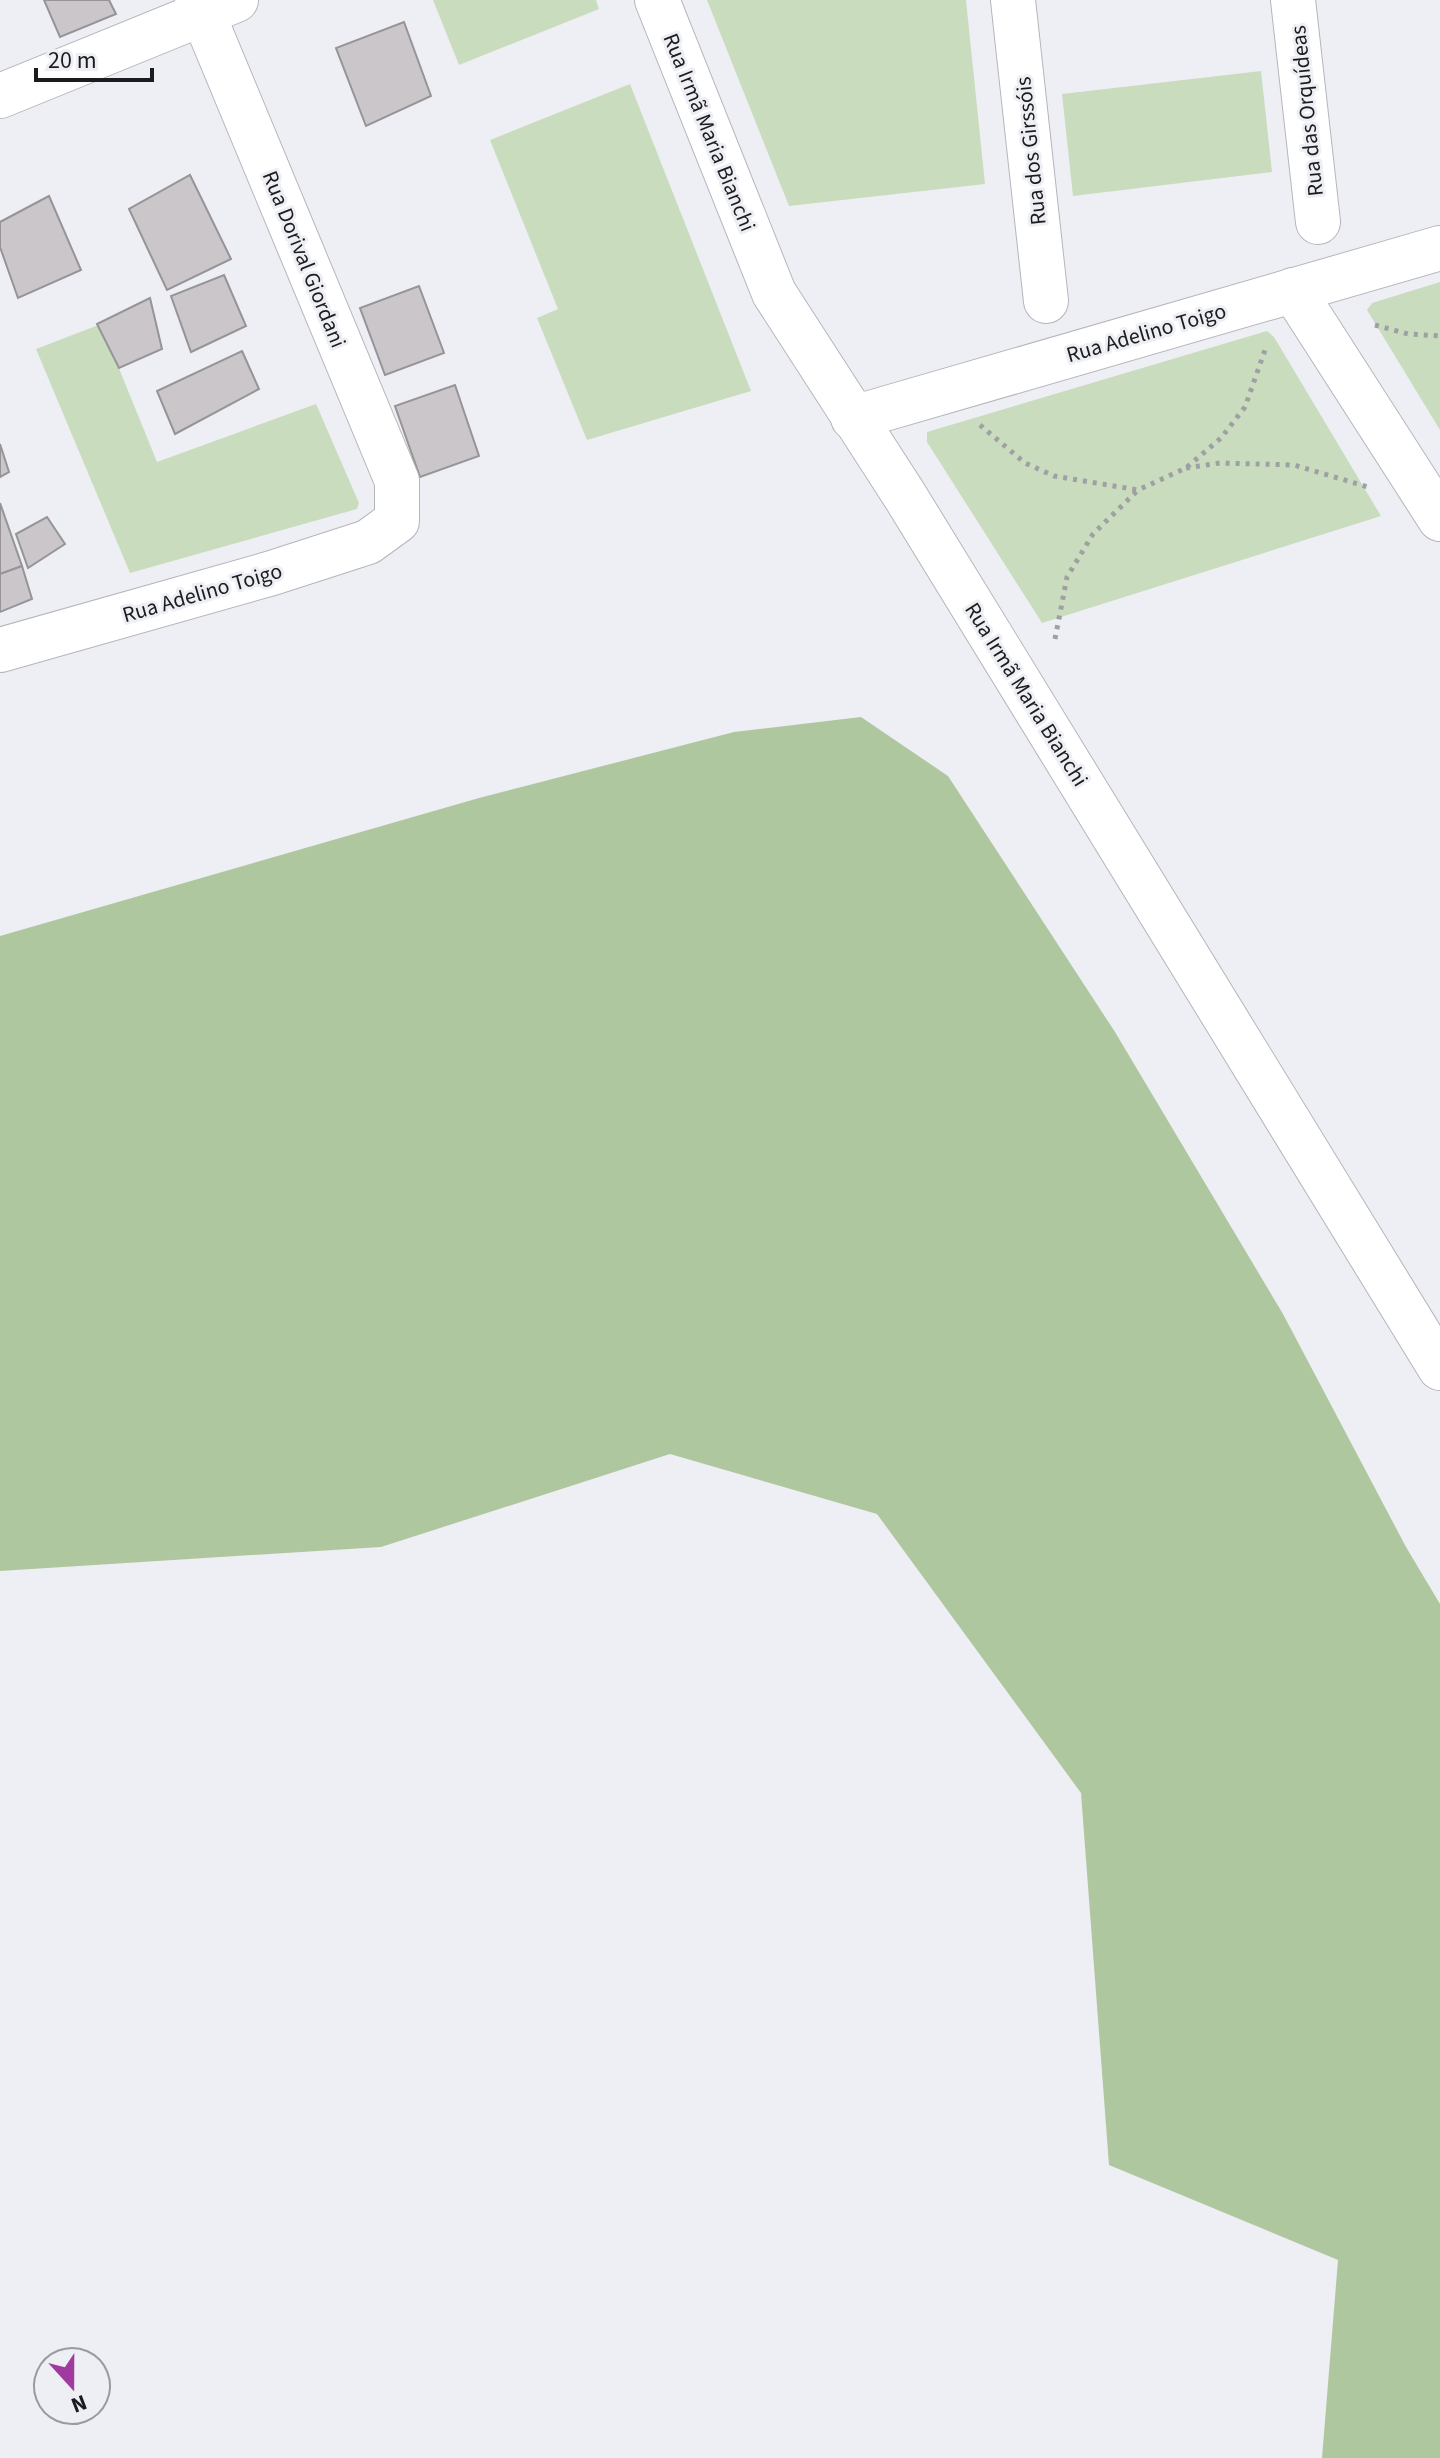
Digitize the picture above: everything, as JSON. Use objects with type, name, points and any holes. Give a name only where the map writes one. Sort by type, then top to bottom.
[{"type":"street","name":"Rua Irmã Maria Bianchi","points":[[657,0],[774,293],[914,510],[1440,1368]]},
{"type":"street","name":"Rua dos Girssóis","points":[[1013,0],[1046,301]]},
{"type":"street","name":"Rua das Orquídeas","points":[[1293,0],[1318,222]]},
{"type":"street","points":[[0,96],[212,5]]},
{"type":"street","name":"Rua Dorival Giordani","points":[[212,5],[397,481],[397,521]]},
{"type":"street","name":"Rua Adelino Toigo","points":[[853,418],[1440,248]]},
{"type":"street","points":[[1293,290],[1440,519]]},
{"type":"street","name":"Rua Adelino Toigo","points":[[0,650],[272,573],[368,542],[397,521]]},
{"type":"path","points":[[1375,325],[1408,334],[1440,336]]},
{"type":"path","points":[[1055,639],[1067,577],[1093,534],[1138,490],[1186,468],[1221,438],[1245,407],[1265,350]]},
{"type":"path","points":[[971,416],[1025,463],[1054,476],[1138,490]]},
{"type":"path","points":[[1186,468],[1220,463],[1294,465],[1377,490]]},
{"type":"green space","points":[[433,0],[596,0],[599,9],[459,65]]},
{"type":"green space","points":[[707,0],[966,0],[985,184],[789,206]]},
{"type":"green space","points":[[1261,71],[1272,172],[1073,196],[1062,94]]},
{"type":"green space","points":[[630,84],[751,391],[587,440],[537,318],[558,309],[490,140]]},
{"type":"green space","points":[[1440,282],[1440,430],[1367,310],[1372,303]]},
{"type":"green space","points":[[101,324],[157,462],[316,404],[359,503],[357,509],[130,573],[36,349]]},
{"type":"green space","points":[[1267,331],[1274,337],[1381,516],[1042,623],[927,442],[927,432]]},
{"type":"green space","points":[[861,717],[948,776],[1115,1032],[1283,1314],[1406,1547],[1440,1604],[1440,2458],[1322,2458],[1338,2260],[1109,2165],[1081,1793],[877,1514],[670,1454],[381,1547],[0,1571],[0,936],[479,798],[734,732]]},
{"type":"building","points":[[44,0],[109,0],[116,14],[60,37]]},
{"type":"building","points":[[404,22],[431,96],[366,126],[336,48]]},
{"type":"building","points":[[190,175],[231,259],[167,290],[129,209]]},
{"type":"building","points":[[49,196],[81,270],[18,298],[0,247],[0,222]]},
{"type":"building","points":[[224,275],[246,326],[191,352],[171,296]]},
{"type":"building","points":[[419,286],[444,353],[385,375],[360,308]]},
{"type":"building","points":[[150,298],[162,349],[119,368],[97,324]]},
{"type":"building","points":[[242,351],[259,389],[175,434],[157,391]]},
{"type":"building","points":[[455,385],[479,456],[420,477],[395,406]]},
{"type":"building","points":[[0,444],[9,472],[0,477]]},
{"type":"building","points":[[0,503],[22,566],[0,574]]},
{"type":"building","points":[[47,517],[65,544],[28,568],[16,534]]},
{"type":"building","points":[[22,566],[32,599],[0,612],[0,574]]}]
